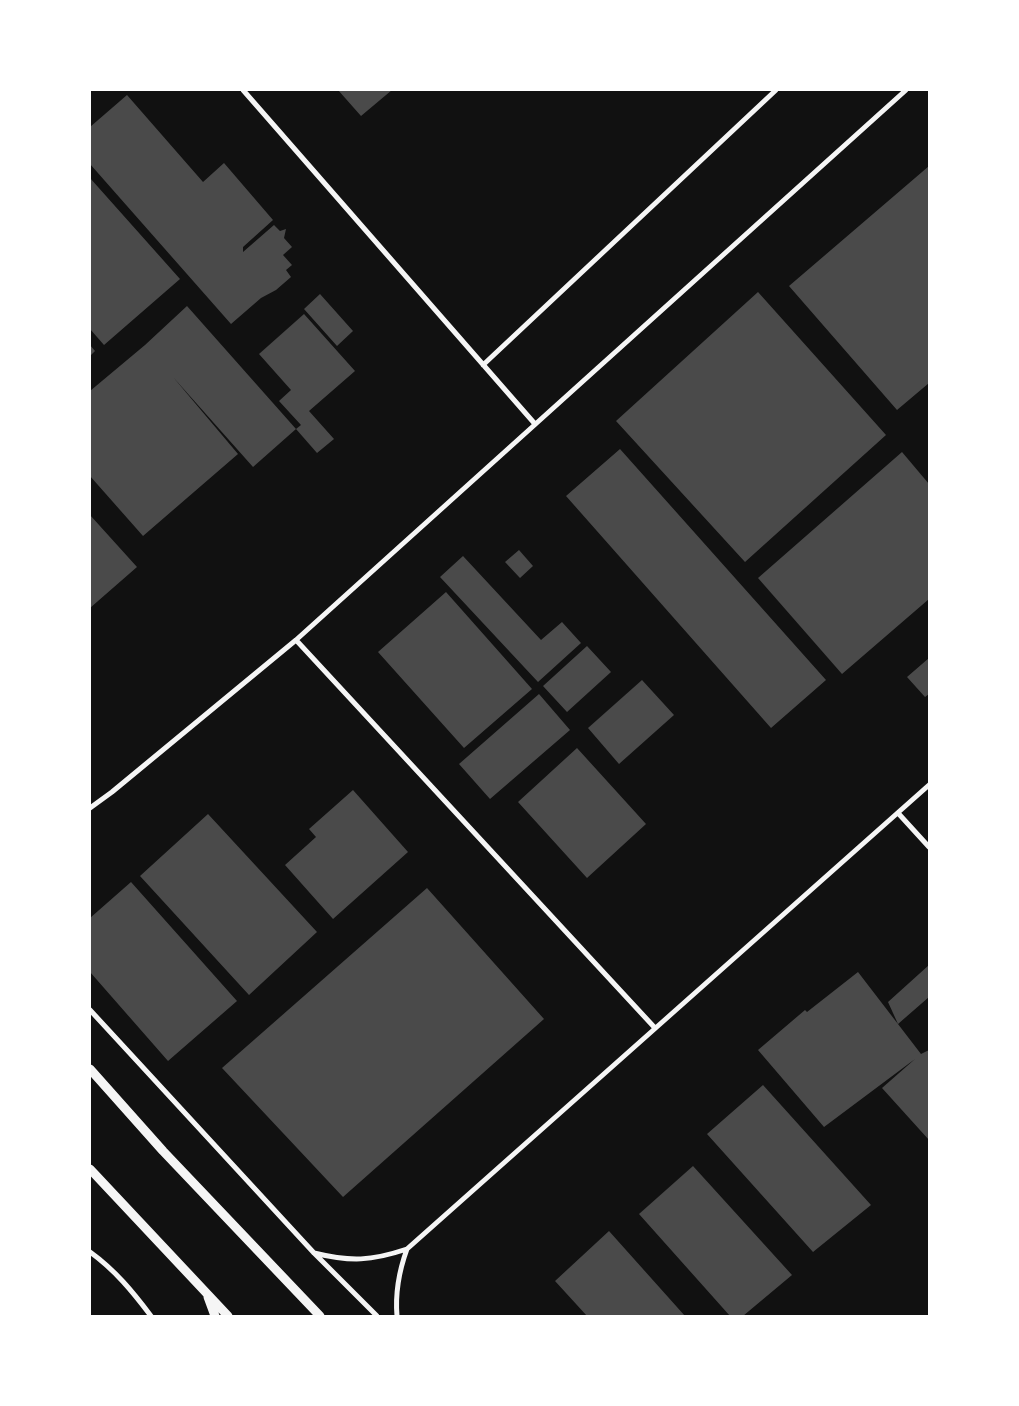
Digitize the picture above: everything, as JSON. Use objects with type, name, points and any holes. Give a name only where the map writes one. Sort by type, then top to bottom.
[{"type":"street","points":[[243,90],[535,424]]},
{"type":"street","points":[[483,365],[776,90]]},
{"type":"street","points":[[90,808],[112,792],[296,640],[906,90]]},
{"type":"street","points":[[296,640],[655,1028]]},
{"type":"street","points":[[314,1253],[337,1258],[361,1260],[385,1256],[408,1248],[929,785]]},
{"type":"street","points":[[898,813],[929,847]]},
{"type":"street","points":[[90,1010],[314,1253],[377,1316]]},
{"type":"street","points":[[90,1069],[162,1151],[320,1316]]},
{"type":"street","points":[[90,1169],[228,1316]]},
{"type":"street","points":[[397,1316],[398,1284],[401,1266],[408,1248]]},
{"type":"street","points":[[90,1252],[107,1264],[151,1316]]},
{"type":"street","points":[[207,1294],[214,1316]]},
{"type":"building","points":[[338,90],[392,90],[361,116]]},
{"type":"building","points":[[127,95],[203,182],[224,163],[273,220],[243,247],[243,252],[274,225],[280,231],[286,229],[284,238],[292,247],[283,255],[292,265],[286,270],[291,277],[276,290],[261,298],[231,324],[90,164],[90,127]]},
{"type":"building","points":[[929,166],[929,383],[897,410],[789,286]]},
{"type":"building","points":[[90,178],[180,279],[104,345],[90,329]]},
{"type":"building","points":[[758,292],[886,435],[745,562],[616,421]]},
{"type":"building","points":[[320,294],[353,331],[337,346],[304,309]]},
{"type":"building","points":[[187,306],[296,429],[253,467],[173,377],[238,454],[143,536],[90,476],[90,391],[145,345]]},
{"type":"building","points":[[304,314],[355,371],[309,411],[334,439],[317,453],[296,429],[301,425],[279,401],[291,390],[259,354]]},
{"type":"building","points":[[90,345],[95,351],[90,356]]},
{"type":"building","points":[[620,449],[826,680],[771,728],[566,496]]},
{"type":"building","points":[[902,452],[929,484],[929,599],[842,674],[758,578]]},
{"type":"building","points":[[90,515],[137,567],[90,608]]},
{"type":"building","points":[[519,550],[533,566],[520,578],[505,562]]},
{"type":"building","points":[[463,556],[541,640],[562,622],[581,643],[538,682],[440,577]]},
{"type":"building","points":[[446,592],[532,689],[464,748],[378,652]]},
{"type":"building","points":[[587,646],[611,672],[567,712],[543,686]]},
{"type":"building","points":[[929,658],[929,694],[925,697],[907,677]]},
{"type":"building","points":[[642,680],[674,715],[619,764],[588,728]]},
{"type":"building","points":[[539,694],[570,730],[490,799],[459,764]]},
{"type":"building","points":[[577,748],[646,824],[587,878],[518,802]]},
{"type":"building","points":[[353,790],[408,852],[333,919],[285,865],[316,837],[309,829]]},
{"type":"building","points":[[208,814],[317,932],[249,995],[140,876]]},
{"type":"building","points":[[131,882],[237,1001],[168,1061],[90,972],[90,918]]},
{"type":"building","points":[[427,888],[544,1019],[343,1197],[222,1068]]},
{"type":"building","points":[[929,965],[929,997],[898,1024],[888,1002]]},
{"type":"building","points":[[858,972],[921,1054],[929,1050],[929,1140],[882,1088],[915,1059],[824,1127],[758,1050],[805,1010],[807,1012]]},
{"type":"building","points":[[763,1085],[871,1205],[813,1252],[707,1134]]},
{"type":"building","points":[[693,1166],[792,1275],[743,1316],[730,1316],[639,1214]]},
{"type":"building","points":[[609,1231],[685,1316],[587,1316],[555,1281]]}]
